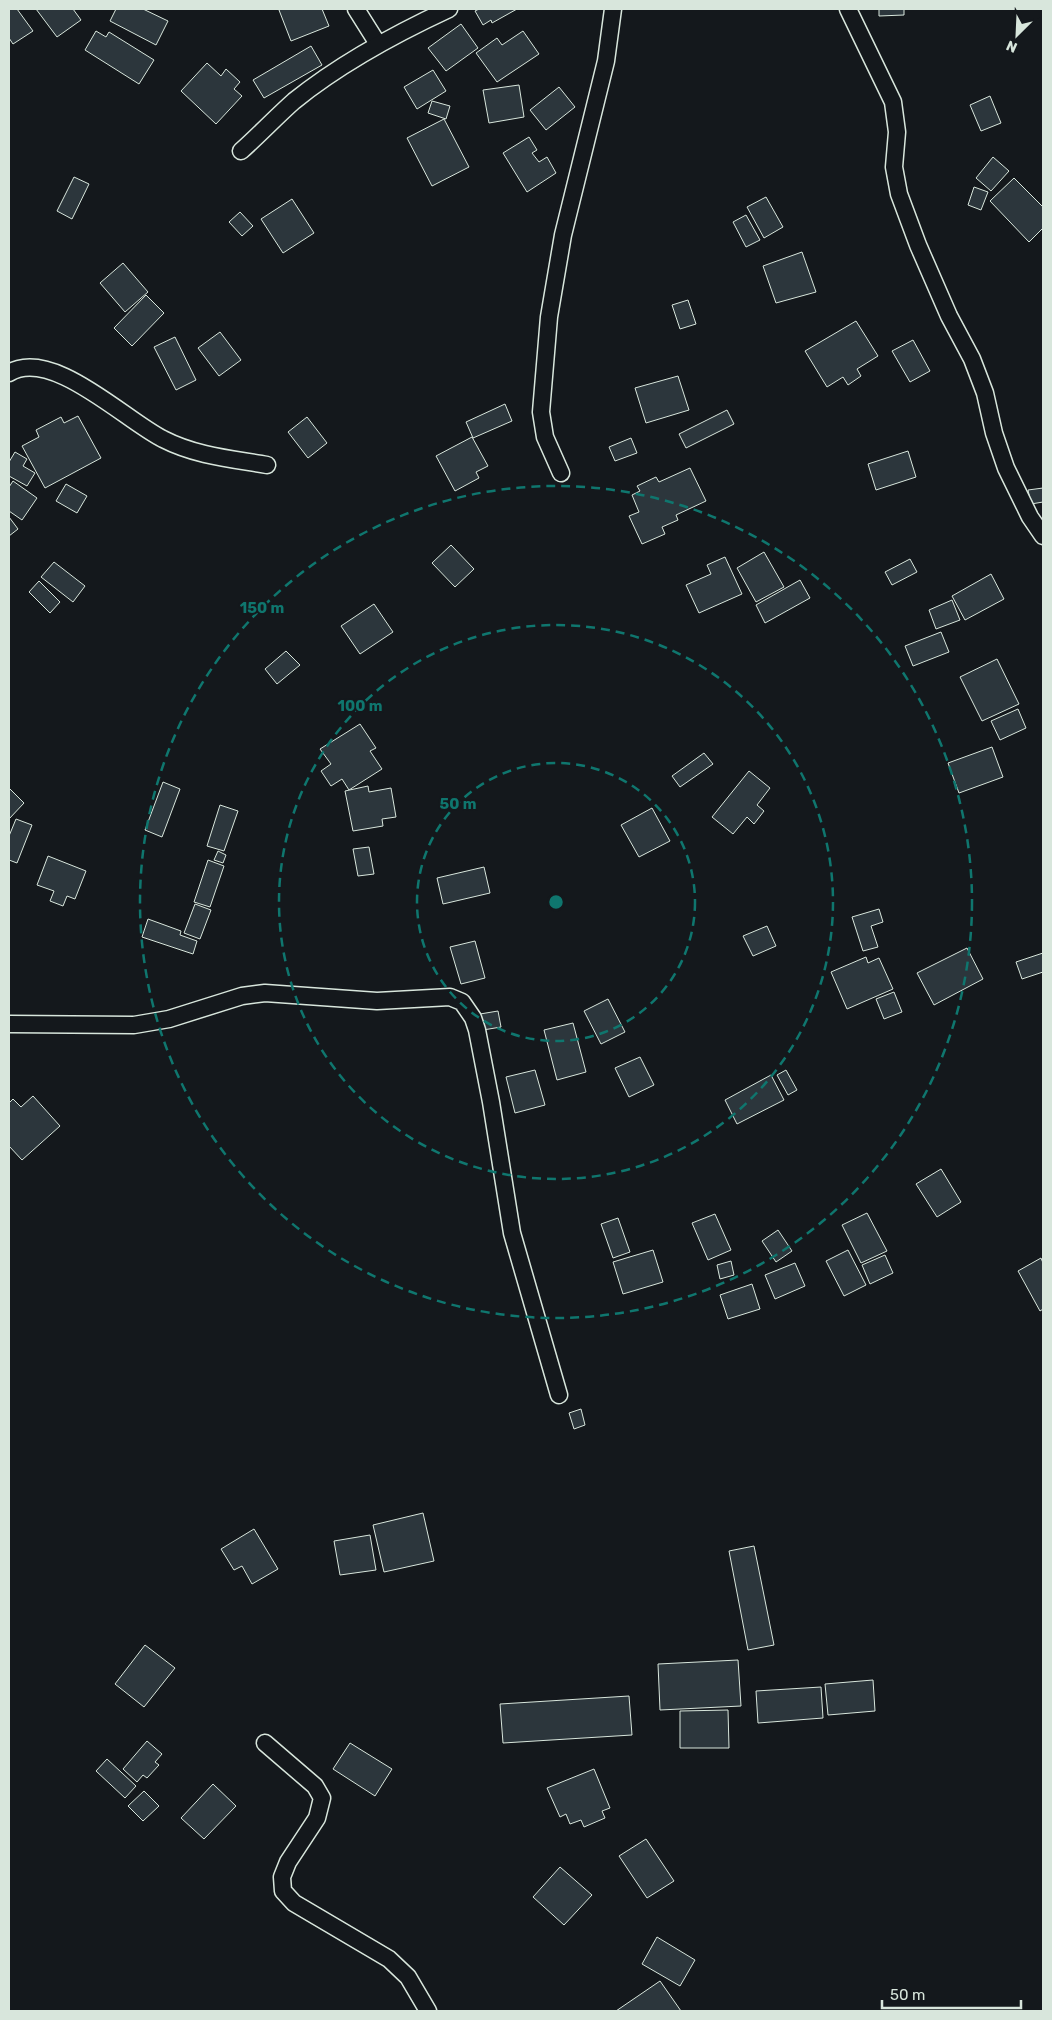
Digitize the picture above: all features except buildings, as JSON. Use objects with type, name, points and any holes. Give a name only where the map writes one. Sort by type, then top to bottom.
[{"type":"street","points":[[356,9],[378,44]]},
{"type":"street","points":[[241,151],[294,101],[378,44],[449,9]]},
{"type":"street","points":[[561,473],[545,437],[541,412],[549,317],[563,235],[606,62],[613,9]]},
{"type":"street","points":[[848,9],[893,102],[897,132],[894,167],[899,194],[915,237],[986,393],[994,433],[1006,468],[1030,517],[1043,536]]},
{"type":"street","points":[[9,373],[13,370],[32,368],[67,376],[88,387],[118,411],[164,440],[204,455],[267,465]]},
{"type":"street","points":[[9,1024],[134,1025],[169,1019],[242,996],[265,993],[336,1000],[377,1001],[450,997],[462,1002],[473,1018],[477,1030],[491,1102],[512,1233],[559,1395]]},
{"type":"street","points":[[265,1743],[315,1786],[322,1798],[317,1818],[288,1862],[282,1877],[283,1891],[294,1903],[389,1959],[408,1977],[428,2011]]}]
